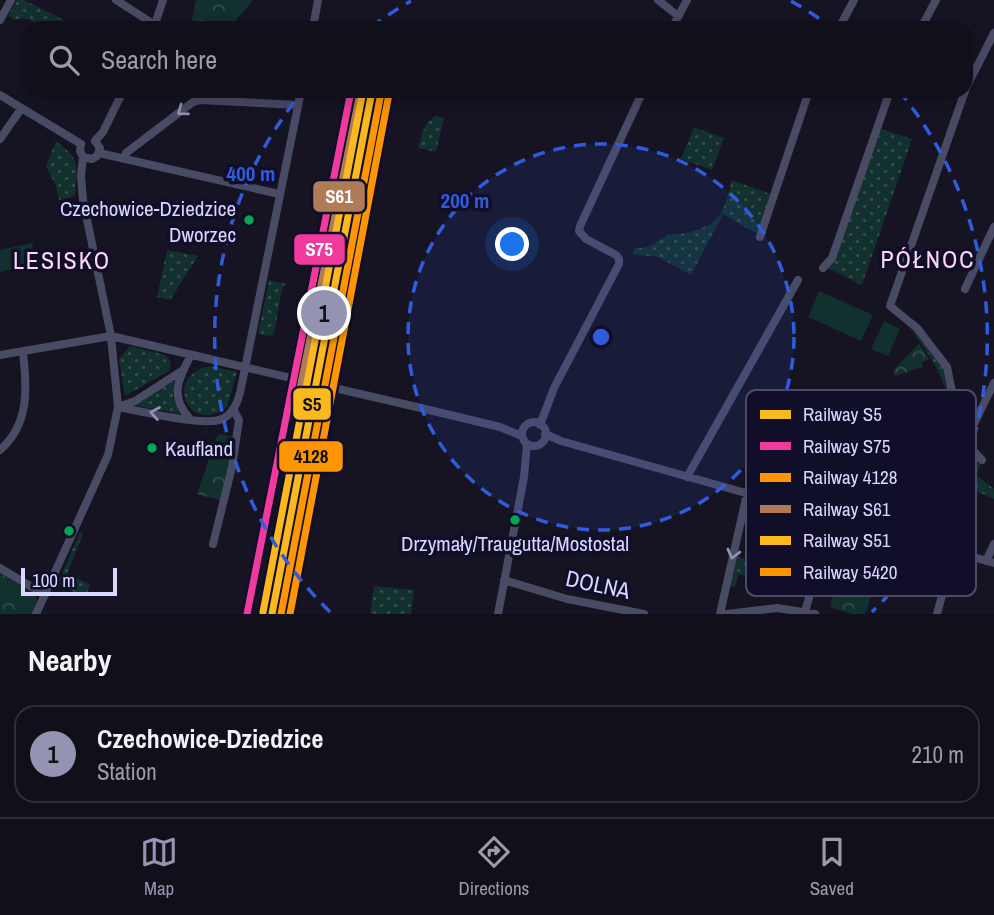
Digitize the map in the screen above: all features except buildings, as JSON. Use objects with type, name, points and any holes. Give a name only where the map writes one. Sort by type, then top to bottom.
[{"type":"street","points":[[0,20],[11,0]]},
{"type":"street","points":[[116,0],[148,21]]},
{"type":"street","points":[[157,21],[163,0]]},
{"type":"street","points":[[314,21],[318,0]]},
{"type":"street","points":[[658,0],[678,16]]},
{"type":"street","points":[[676,21],[688,0]]},
{"type":"street","points":[[843,21],[854,0]]},
{"type":"street","points":[[925,21],[936,0]]},
{"type":"street","points":[[973,74],[994,33]]},
{"type":"street","points":[[0,95],[81,144]]},
{"type":"street","points":[[95,141],[103,132],[120,98]]},
{"type":"street","points":[[118,407],[214,422],[227,416],[233,409],[239,398],[300,98]]},
{"type":"street","points":[[498,614],[524,477],[538,441],[538,424],[545,416],[548,400],[619,264],[617,255],[586,239],[579,231],[640,98]]},
{"type":"street","points":[[760,237],[807,98]]},
{"type":"street","points":[[823,268],[832,258],[888,98]]},
{"type":"street","points":[[952,390],[947,367],[917,328],[890,306],[962,98]]},
{"type":"street","points":[[124,159],[126,153],[193,103],[201,100],[298,106]]},
{"type":"street","points":[[0,139],[21,109]]},
{"type":"street","points":[[36,614],[108,455],[118,407],[111,336],[83,200],[83,187],[91,156],[100,148],[95,141],[89,139],[81,144],[80,150],[91,156],[124,159],[279,194]]},
{"type":"street","points":[[965,289],[994,227]]},
{"type":"street","points":[[687,477],[798,280]]},
{"type":"street","points":[[0,355],[111,336],[523,432],[538,441],[561,442],[746,494]]},
{"type":"street","points":[[0,450],[16,431],[23,413],[27,386],[23,352]]},
{"type":"street","points":[[191,355],[178,382],[177,393],[179,404],[191,419]]},
{"type":"street","points":[[118,407],[135,401],[183,370]]},
{"type":"street","points":[[976,420],[994,383]]},
{"type":"street","points":[[213,544],[232,467],[239,420],[233,409]]},
{"type":"street","points":[[523,432],[528,424],[538,424]]},
{"type":"street","points":[[976,454],[982,460]]},
{"type":"street","points":[[720,614],[746,498]]},
{"type":"street","points":[[990,562],[994,544]]},
{"type":"street","points":[[0,568],[45,595]]},
{"type":"street","name":"DOLNA","points":[[504,580],[567,599],[644,614]]},
{"type":"street","points":[[805,612],[810,596]]},
{"type":"street","points":[[937,614],[942,596]]},
{"type":"street","points":[[727,614],[777,608],[815,614]]},
{"type":"green space","points":[[17,0],[24,0],[64,20],[15,20],[8,16]]},
{"type":"green space","points":[[196,0],[253,0],[233,21],[192,21]]},
{"type":"green space","points":[[435,116],[444,118],[436,152],[418,148],[425,126]]},
{"type":"green space","points":[[694,127],[724,138],[712,170],[681,159]]},
{"type":"green space","points":[[881,129],[912,139],[862,285],[826,267],[834,259]]},
{"type":"green space","points":[[56,141],[74,159],[77,171],[75,196],[59,200],[56,186],[46,166]]},
{"type":"green space","points":[[732,180],[770,194],[758,234],[723,214],[691,275],[658,257],[632,254],[635,248],[646,247],[669,235],[691,232],[710,224],[721,214]]},
{"type":"green space","points":[[32,243],[36,264],[0,272],[0,250]]},
{"type":"green space","points":[[167,250],[198,256],[170,300],[157,297]]},
{"type":"green space","points":[[269,280],[286,284],[282,289],[274,334],[271,336],[258,334]]},
{"type":"green space","points":[[819,291],[873,315],[861,341],[808,317]]},
{"type":"green space","points":[[884,321],[900,329],[888,356],[871,349]]},
{"type":"green space","points":[[904,321],[941,362],[950,390],[946,390],[923,346]]},
{"type":"green space","points":[[919,344],[929,359],[922,362],[923,367],[895,376],[893,370]]},
{"type":"green space","points":[[130,346],[165,355],[171,361],[169,371],[125,396],[119,359]]},
{"type":"green space","points":[[211,366],[237,372],[227,407],[213,414],[201,414],[192,409],[186,401],[184,390],[196,371]]},
{"type":"green space","points":[[174,381],[173,398],[180,414],[137,406],[136,403]]},
{"type":"green space","points":[[218,434],[234,437],[223,501],[197,494]]},
{"type":"green space","points":[[976,458],[981,463],[976,475]]},
{"type":"green space","points":[[976,475],[994,489],[994,499],[976,491]]},
{"type":"green space","points":[[80,532],[83,534],[67,574],[90,584],[83,596],[61,586],[59,581]]},
{"type":"green space","points":[[736,556],[746,559],[746,576],[739,574],[735,587],[728,586]]},
{"type":"green space","points":[[0,573],[36,596],[32,614],[0,614]]},
{"type":"green space","points":[[374,586],[414,590],[411,614],[370,614]]},
{"type":"green space","points":[[871,596],[865,614],[852,614],[830,607],[832,598]]},
{"type":"rail line","name":"S75","points":[[247,614],[350,98]]},
{"type":"rail line","name":"S61","points":[[297,403],[359,98]]},
{"type":"rail line","name":"S51","points":[[263,612],[362,98]]},
{"type":"rail line","name":"S5","points":[[272,614],[371,98]]},
{"type":"rail line","name":"4128","points":[[281,614],[380,98]]},
{"type":"rail line","name":"5420","points":[[290,614],[388,98]]},
{"type":"place","name":"Czechowice-Dziedzice Dworzec","points":[[249,220]]},
{"type":"place","name":"Czechowice-Dziedzice","points":[[324,313]]},
{"type":"place","name":"Kaufland","points":[[152,448]]},
{"type":"place","name":"Drzymały/Traugutta/Mostostal","points":[[515,520]]},
{"type":"district","name":"PÓŁNOC","points":[[928,259]]},
{"type":"district","name":"LESISKO","points":[[62,260]]}]
